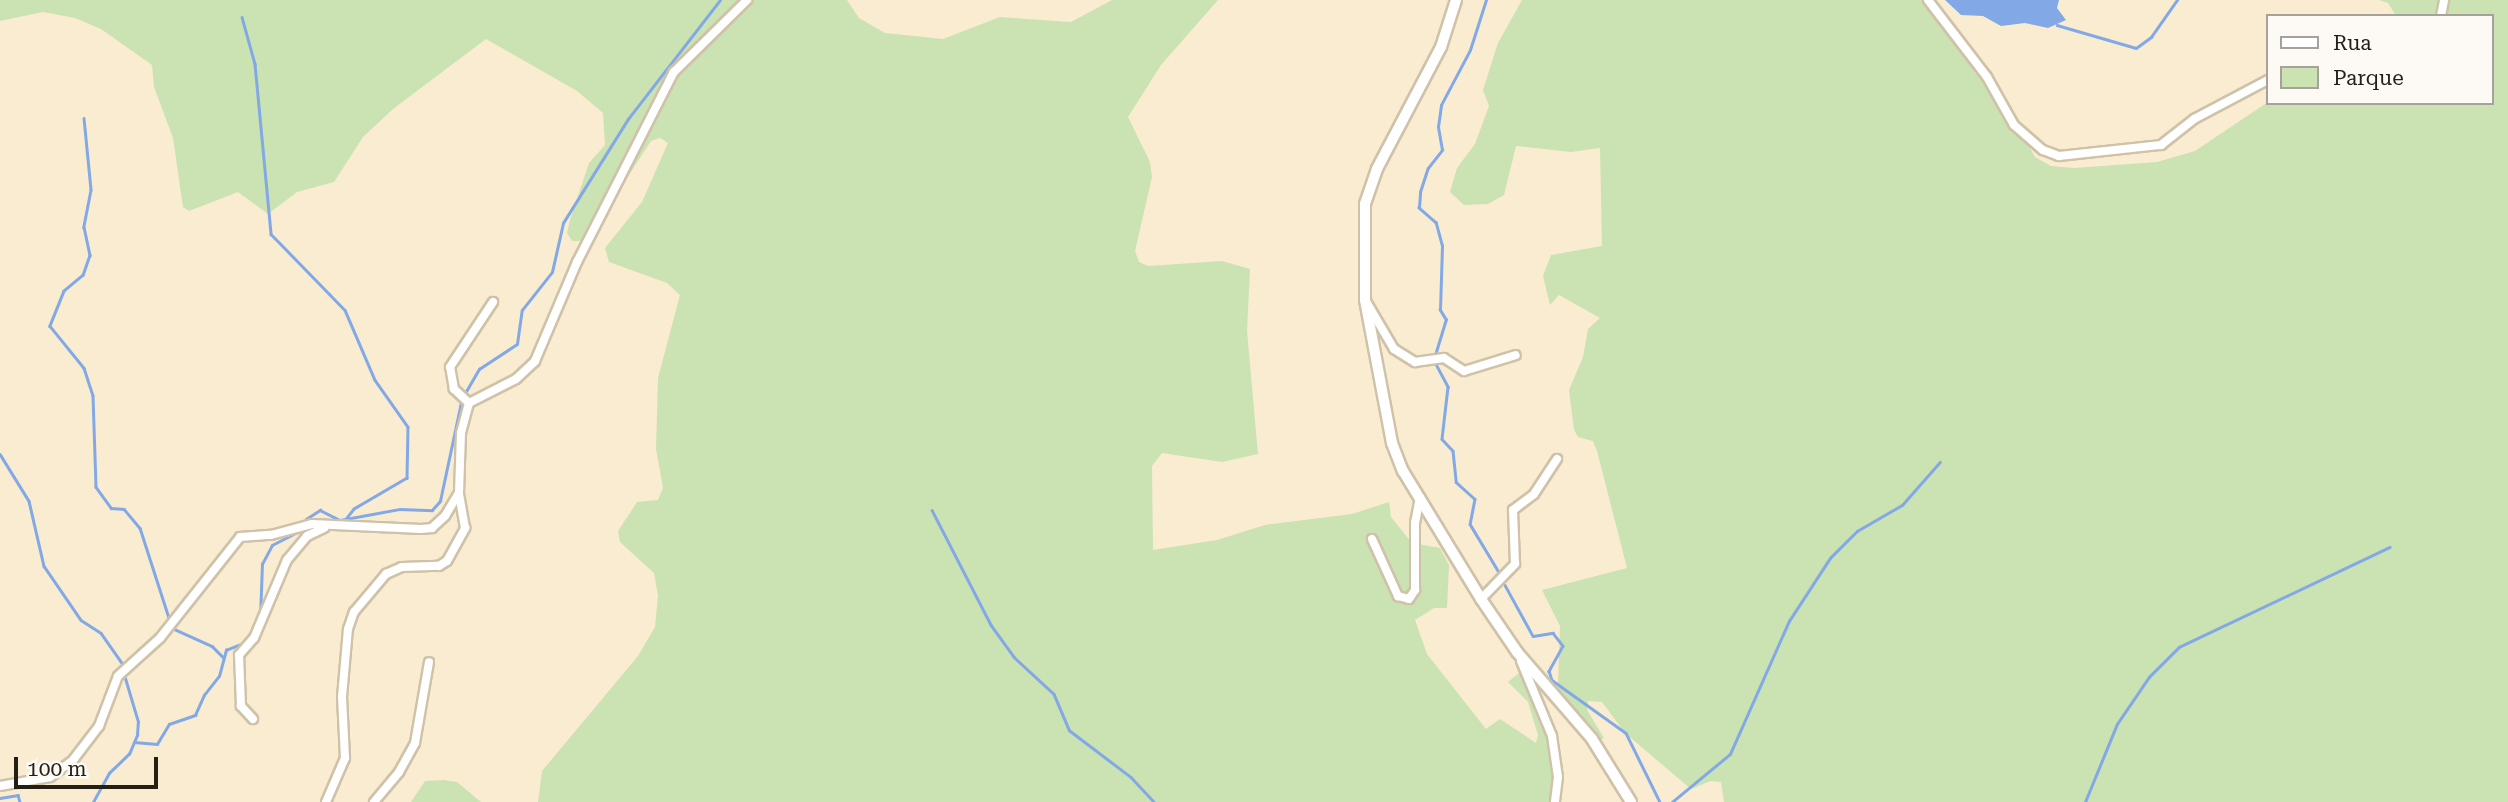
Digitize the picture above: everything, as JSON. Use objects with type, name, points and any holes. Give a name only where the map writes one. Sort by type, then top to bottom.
[{"type":"street","points":[[326,802],[345,758],[342,697],[348,629],[354,612],[375,582],[391,571],[439,566],[447,561],[465,528],[459,494],[461,433],[469,403],[516,379],[535,361],[583,250],[674,72],[747,0]]},
{"type":"street","points":[[1456,0],[1441,47],[1367,192],[1365,300],[1396,458],[1481,599],[1517,652],[1592,739],[1631,802]]},
{"type":"street","points":[[1928,0],[1987,77],[2014,125],[2043,150],[2059,156],[2161,145],[2194,119],[2266,81]]},
{"type":"street","points":[[1365,300],[1394,349],[1415,362],[1444,358],[1464,371],[1516,355]]},
{"type":"street","points":[[469,403],[454,389],[450,367],[493,302]]},
{"type":"street","points":[[1481,599],[1515,564],[1513,510],[1534,494],[1557,459]]},
{"type":"street","points":[[0,786],[50,777],[73,760],[99,726],[118,676],[160,638],[240,537],[271,535],[302,525],[327,528],[378,524],[432,528],[450,511],[459,494]]},
{"type":"street","points":[[1372,539],[1398,596],[1409,599],[1416,590],[1415,523],[1420,497]]},
{"type":"street","points":[[253,719],[241,706],[239,655],[254,638],[287,561],[307,536],[327,528]]},
{"type":"street","points":[[1517,652],[1552,736],[1558,778],[1555,802]]},
{"type":"street","points":[[374,802],[415,743],[418,701],[429,663]]},
{"type":"green space","points":[[0,0],[847,0],[859,18],[885,33],[943,39],[1000,17],[1071,22],[1112,0],[1218,0],[1161,65],[1128,117],[1150,162],[1152,177],[1135,251],[1139,262],[1148,266],[1222,261],[1250,269],[1247,331],[1258,454],[1222,462],[1162,453],[1152,466],[1153,550],[1217,540],[1265,525],[1352,514],[1389,502],[1391,517],[1412,543],[1440,548],[1449,565],[1447,608],[1434,608],[1415,620],[1427,654],[1486,729],[1500,719],[1536,743],[1538,735],[1528,702],[1508,682],[1519,673],[1534,681],[1553,738],[1557,802],[538,802],[542,771],[638,656],[655,627],[658,596],[654,573],[620,542],[618,531],[637,502],[658,500],[663,488],[656,449],[658,378],[680,295],[667,283],[609,262],[605,248],[642,202],[668,143],[660,138],[651,141],[586,241],[572,241],[567,233],[589,163],[605,145],[603,113],[577,91],[486,39],[393,109],[363,137],[334,182],[297,192],[268,214],[238,192],[189,211],[183,207],[173,138],[154,87],[152,65],[101,29],[75,18],[43,12],[0,21]]},
{"type":"green space","points":[[1522,0],[1927,0],[1975,73],[1991,80],[2035,157],[2051,166],[2074,168],[2157,162],[2195,151],[2266,103],[2494,105],[2494,14],[2395,14],[2388,3],[2379,0],[2508,0],[2508,802],[1724,802],[1721,782],[1711,781],[1691,789],[1625,733],[1602,702],[1588,701],[1587,710],[1604,738],[1589,744],[1558,687],[1560,626],[1542,590],[1627,568],[1597,451],[1593,441],[1578,437],[1574,430],[1569,390],[1583,357],[1588,329],[1600,318],[1559,295],[1550,305],[1543,276],[1551,255],[1602,246],[1600,148],[1571,152],[1516,146],[1504,195],[1488,204],[1464,205],[1450,192],[1457,168],[1475,144],[1489,106],[1483,90],[1498,43]]},
{"type":"green space","points":[[425,781],[457,782],[481,802],[411,802]]},
{"type":"water","points":[[1945,0],[2059,0],[2057,8],[2066,20],[2048,28],[2025,23],[2001,26],[1983,16],[1961,15]]},
{"type":"waterway","points":[[464,395],[479,369],[517,344],[522,310],[552,272],[563,223],[628,119],[720,0]]},
{"type":"waterway","points":[[1435,355],[1446,320],[1440,310],[1442,246],[1436,223],[1419,208],[1420,192],[1428,168],[1442,150],[1438,127],[1441,105],[1470,50],[1486,0]]},
{"type":"waterway","points":[[2057,25],[2136,48],[2151,37],[2177,0]]},
{"type":"waterway","points":[[242,17],[255,64],[271,234],[345,310],[375,380],[408,427],[407,478],[354,509],[347,518]]},
{"type":"waterway","points":[[84,118],[91,190],[84,227],[90,255],[83,275],[64,291],[50,326],[84,368],[93,396],[96,487],[111,508],[124,509],[140,528],[169,618]]},
{"type":"waterway","points":[[1436,364],[1448,387],[1442,439],[1453,451],[1456,482],[1475,499],[1470,524],[1500,574]]},
{"type":"waterway","points":[[306,519],[320,510],[340,520],[400,509],[432,510],[440,501],[461,402]]},
{"type":"waterway","points":[[0,454],[29,501],[44,566],[81,620],[101,633],[123,664]]},
{"type":"waterway","points":[[1672,802],[1730,754],[1789,621],[1830,558],[1857,531],[1902,505],[1940,462]]},
{"type":"waterway","points":[[932,510],[991,625],[1014,657],[1054,694],[1069,730],[1131,777],[1154,802]]},
{"type":"waterway","points":[[260,618],[262,564],[272,545],[297,532]]},
{"type":"waterway","points":[[2085,802],[2117,724],[2149,677],[2179,647],[2390,547]]},
{"type":"waterway","points":[[1505,585],[1533,636],[1553,633],[1563,646],[1549,671],[1552,680],[1626,733],[1660,802]]},
{"type":"waterway","points":[[174,629],[212,646],[223,657]]},
{"type":"waterway","points":[[134,742],[157,744],[169,724],[195,715],[204,695],[219,676],[226,650],[248,641]]},
{"type":"waterway","points":[[93,802],[109,773],[129,754],[137,735],[138,722],[124,675]]},
{"type":"waterway","points":[[0,798],[18,795],[20,802]]}]
